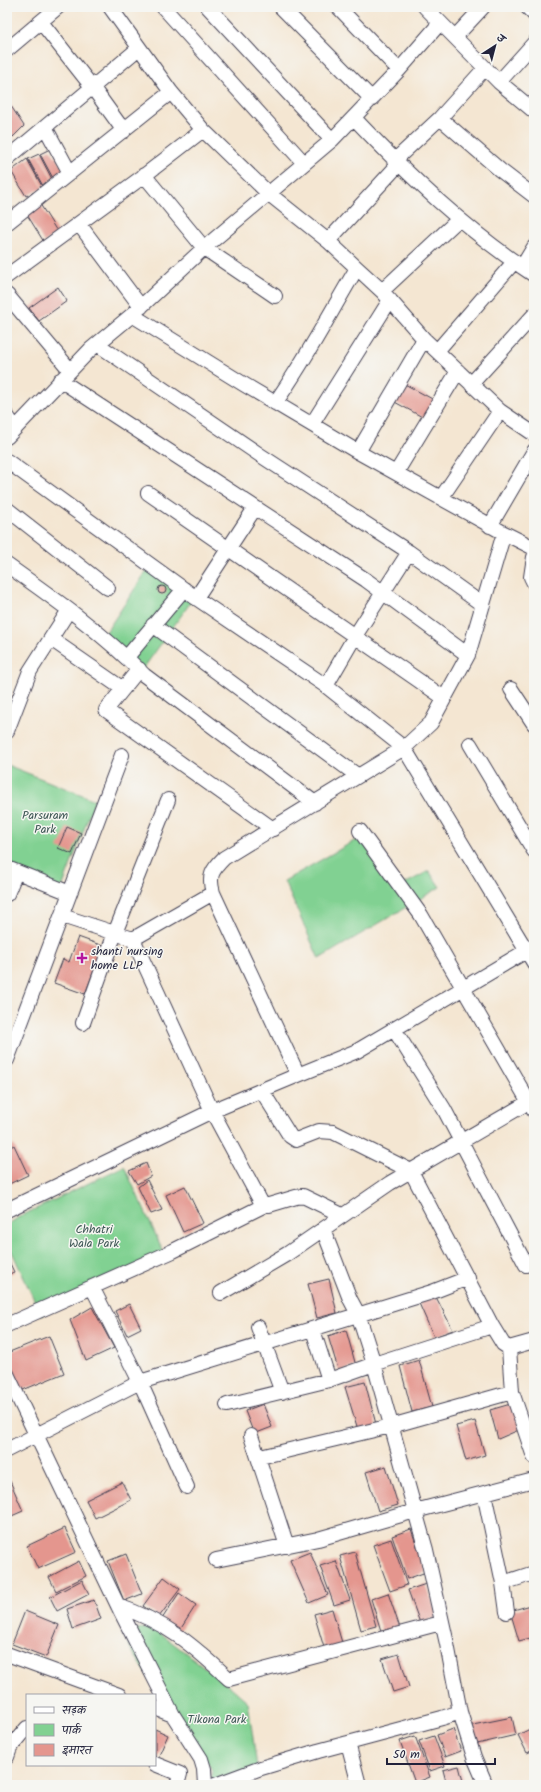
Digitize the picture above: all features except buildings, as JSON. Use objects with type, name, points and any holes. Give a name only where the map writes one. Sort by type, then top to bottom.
[{"type":"street","points":[[7,50],[58,7]]},
{"type":"street","points":[[110,7],[171,92],[203,130],[268,193],[328,241],[357,268],[386,296],[424,339],[500,412],[534,434]]},
{"type":"street","points":[[163,7],[304,163]]},
{"type":"street","points":[[281,7],[372,99]]},
{"type":"street","points":[[338,7],[400,70]]},
{"type":"street","points":[[455,37],[483,7]]},
{"type":"street","points":[[527,7],[534,14]]},
{"type":"street","points":[[213,8],[332,140]]},
{"type":"street","points":[[428,8],[440,23],[499,82],[534,111]]},
{"type":"street","points":[[41,22],[93,88],[124,131]]},
{"type":"street","points":[[11,432],[60,380],[97,344],[137,311],[204,248],[332,140],[400,70],[440,23]]},
{"type":"street","points":[[499,82],[534,43]]},
{"type":"street","points":[[7,158],[93,88],[139,48]]},
{"type":"street","points":[[328,241],[396,163],[440,118],[485,68]]},
{"type":"street","points":[[7,223],[171,92]]},
{"type":"street","points":[[354,118],[396,163],[459,219],[534,275]]},
{"type":"street","points":[[440,118],[500,170],[534,196]]},
{"type":"street","points":[[45,127],[70,173]]},
{"type":"street","points":[[7,276],[144,176],[203,130]]},
{"type":"street","points":[[144,176],[204,248],[276,296]]},
{"type":"street","points":[[312,424],[386,296],[459,219]]},
{"type":"street","points":[[79,224],[137,311],[275,403],[358,452],[504,534],[534,548]]},
{"type":"street","points":[[437,351],[534,247]]},
{"type":"street","points":[[275,403],[318,338],[357,268]]},
{"type":"street","points":[[7,295],[70,370]]},
{"type":"street","points":[[471,384],[534,315]]},
{"type":"street","points":[[358,452],[424,339]]},
{"type":"street","points":[[97,344],[260,455],[409,552],[483,605]]},
{"type":"street","points":[[396,472],[458,371]]},
{"type":"street","points":[[60,380],[384,592],[468,655]]},
{"type":"street","points":[[441,498],[500,412]]},
{"type":"street","points":[[7,416],[11,432]]},
{"type":"street","points":[[490,526],[534,450]]},
{"type":"street","points":[[7,461],[196,598],[326,686],[404,748],[532,954],[462,988],[357,1051],[212,1111],[7,1210]]},
{"type":"street","points":[[148,493],[444,698]]},
{"type":"street","points":[[7,508],[108,588]]},
{"type":"street","points":[[196,598],[229,550],[255,508]]},
{"type":"street","points":[[298,1075],[213,893],[210,882],[212,872],[224,858],[404,748],[430,723],[468,655],[504,534]]},
{"type":"street","points":[[326,686],[355,636],[409,552]]},
{"type":"street","points":[[534,557],[531,577],[534,583]]},
{"type":"street","points":[[7,565],[69,610],[139,669],[315,803]]},
{"type":"street","points":[[126,657],[184,589]]},
{"type":"street","points":[[7,731],[30,672],[69,610]]},
{"type":"street","points":[[153,625],[358,776]]},
{"type":"street","points":[[51,639],[123,689]]},
{"type":"street","points":[[139,669],[106,710],[273,829]]},
{"type":"street","points":[[511,688],[534,724]]},
{"type":"street","points":[[470,744],[534,851]]},
{"type":"street","points":[[7,1060],[122,755]]},
{"type":"street","points":[[83,1023],[116,933],[168,800]]},
{"type":"street","points":[[221,1293],[287,1254],[390,1183],[461,1142],[532,1104],[462,988],[421,916],[360,831]]},
{"type":"street","points":[[7,894],[11,870],[70,893]]},
{"type":"street","points":[[133,939],[213,893]]},
{"type":"street","points":[[62,916],[133,939],[212,1111],[261,1202],[265,1205]]},
{"type":"street","points":[[394,1029],[444,1109],[526,1265]]},
{"type":"street","points":[[262,1091],[290,1136],[296,1140],[319,1131],[332,1132],[411,1171],[492,1326],[504,1344],[509,1348],[512,1392],[534,1457]]},
{"type":"street","points":[[7,1326],[186,1244],[265,1205],[302,1196],[342,1215]]},
{"type":"street","points":[[323,1229],[350,1299],[358,1314],[374,1364],[426,1550],[441,1623],[447,1644],[460,1712],[474,1757],[486,1785]]},
{"type":"street","points":[[7,1450],[140,1382],[264,1343],[313,1330],[358,1314],[432,1292],[468,1278]]},
{"type":"street","points":[[92,1287],[140,1382],[187,1487]]},
{"type":"street","points":[[227,1405],[329,1380],[492,1326]]},
{"type":"street","points":[[258,1327],[282,1392]]},
{"type":"street","points":[[313,1330],[329,1380]]},
{"type":"street","points":[[509,1348],[534,1341]]},
{"type":"street","points":[[7,1374],[118,1606],[173,1715],[201,1759],[204,1769],[205,1785]]},
{"type":"street","points":[[260,1458],[391,1426],[512,1392]]},
{"type":"street","points":[[251,1436],[260,1458],[287,1546]]},
{"type":"street","points":[[216,1560],[287,1546],[358,1529],[415,1511],[534,1480]]},
{"type":"street","points":[[484,1493],[503,1583],[507,1612]]},
{"type":"street","points":[[503,1583],[534,1573]]},
{"type":"street","points":[[118,1606],[134,1611],[179,1634],[201,1652],[229,1679],[306,1660],[441,1623]]},
{"type":"street","points":[[7,1654],[116,1694]]},
{"type":"street","points":[[156,1708],[173,1715]]},
{"type":"street","points":[[215,1785],[261,1768],[460,1712]]},
{"type":"street","points":[[7,1757],[10,1748],[26,1729]]},
{"type":"street","points":[[348,1743],[359,1785]]},
{"type":"street","points":[[156,1764],[180,1774],[177,1785]]},
{"type":"green space","points":[[152,563],[198,592],[143,669],[104,635]]},
{"type":"green space","name":"Parsuram Park","points":[[7,765],[95,800],[59,896],[7,878]]},
{"type":"green space","points":[[363,836],[397,888],[429,871],[440,887],[319,959],[284,881]]},
{"type":"green space","name":"Chhatri Wala Park","points":[[124,1166],[165,1255],[41,1315],[7,1241],[7,1225],[19,1217]]},
{"type":"green space","name":"Tikona Park","points":[[153,1628],[232,1688],[248,1702],[257,1767],[210,1785],[212,1770],[131,1650],[125,1634],[126,1629]]},
{"type":"place","name":"shanti nursing home LLP","points":[[82,958]]}]
